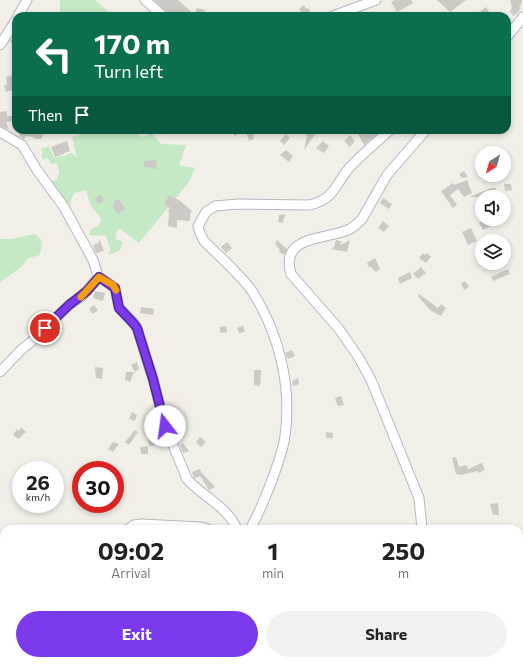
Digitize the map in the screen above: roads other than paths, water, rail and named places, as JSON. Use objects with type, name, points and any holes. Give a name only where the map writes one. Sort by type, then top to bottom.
[{"type":"street","points":[[20,12],[27,0]]},
{"type":"street","points":[[145,0],[158,12]]},
{"type":"street","points":[[344,12],[376,0]]},
{"type":"street","points":[[511,32],[523,17]]},
{"type":"street","points":[[0,45],[12,26]]},
{"type":"street","points":[[0,132],[22,145],[37,170],[64,207],[93,260],[98,276],[115,288],[119,308],[137,328],[153,379],[165,426],[187,479],[192,485],[227,513],[233,519],[235,525]]},
{"type":"street","points":[[253,525],[257,518],[274,476],[285,437],[287,415],[284,371],[278,347],[267,319],[251,291],[204,241],[198,226],[206,212],[215,206],[238,204],[309,205],[320,202],[334,190],[350,167],[386,134]]},
{"type":"street","points":[[422,525],[419,498],[371,380],[359,358],[339,329],[291,274],[288,264],[290,256],[300,242],[349,229],[357,224],[362,219],[387,175],[423,134]]},
{"type":"street","points":[[0,372],[69,305],[82,296],[99,277]]},
{"type":"street","points":[[134,525],[161,525]]}]
